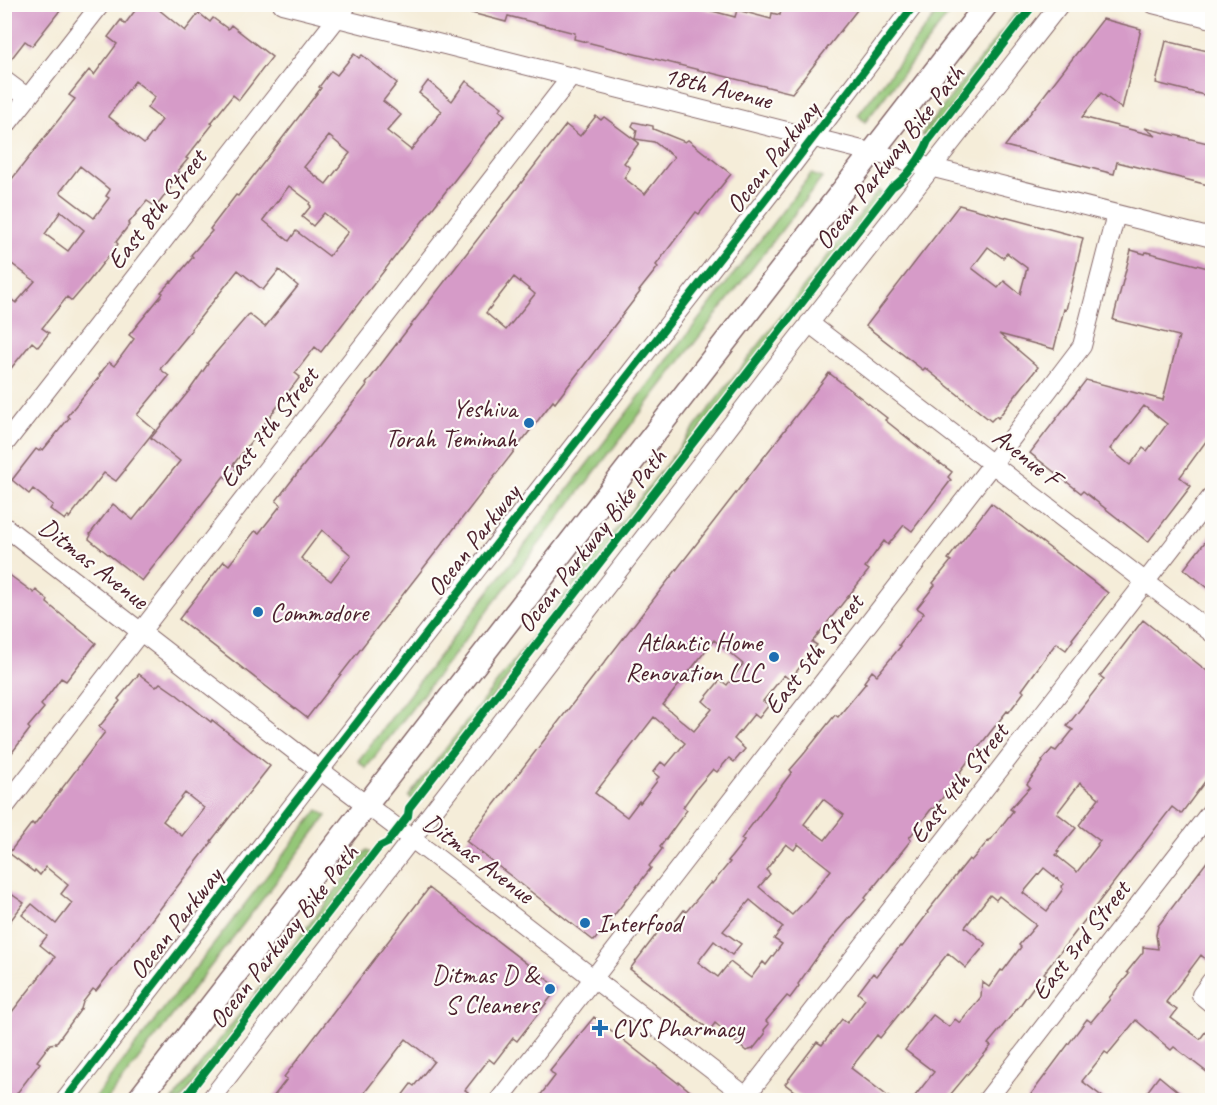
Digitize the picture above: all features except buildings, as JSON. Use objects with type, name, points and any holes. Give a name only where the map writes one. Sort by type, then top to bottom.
[{"type":"main road","points":[[138,1101],[987,4]]},
{"type":"street","points":[[4,128],[101,4]]},
{"type":"street","name":"18th Avenue","points":[[282,4],[342,12],[571,77],[1212,238]]},
{"type":"street","name":"Ocean Parkway","points":[[65,1101],[320,770],[814,138],[915,4]]},
{"type":"street","points":[[210,1101],[809,324],[1060,4]]},
{"type":"street","points":[[1153,4],[1212,19]]},
{"type":"street","name":"East 8th Street","points":[[4,445],[342,12]]},
{"type":"street","name":"East 7th Street","points":[[4,808],[571,77]]},
{"type":"street","points":[[4,80],[28,98]]},
{"type":"street","name":"East 5th Street","points":[[499,1101],[1082,346],[1116,214]]},
{"type":"street","name":"Avenue F","points":[[809,324],[1212,633]]},
{"type":"street","name":"East 4th Street","points":[[747,1099],[1212,496]]},
{"type":"street","name":"Ditmas Avenue","points":[[4,526],[413,839],[747,1099]]},
{"type":"street","name":"East 3rd Street","points":[[987,1101],[1212,810]]},
{"type":"street","points":[[1211,981],[1201,995],[1212,1004]]},
{"type":"green space","points":[[944,4],[956,5],[865,122],[858,115]]},
{"type":"green space","points":[[1022,5],[1030,5],[929,137],[921,135]]},
{"type":"green space","points":[[811,174],[822,178],[366,768],[358,761]]},
{"type":"green space","points":[[879,190],[883,194],[413,800],[409,796]]},
{"type":"green space","points":[[318,810],[327,816],[107,1100],[93,1100]]},
{"type":"green space","points":[[367,850],[372,854],[181,1100],[173,1100]]},
{"type":"cycle path","points":[[65,1100],[794,163],[915,4]]},
{"type":"cycle path","name":"Ocean Parkway Bike Path","points":[[183,1100],[379,847],[387,843],[408,816],[409,808],[892,187],[913,167],[928,141],[1034,4]]},
{"type":"place","name":"Yeshiva Torah Temimah","points":[[529,423]]},
{"type":"place","name":"Commodore","points":[[258,612]]},
{"type":"place","name":"Atlantic Home Renovation LLC","points":[[774,657]]},
{"type":"place","name":"Interfood","points":[[585,923]]},
{"type":"place","name":"Ditmas D & S Cleaners","points":[[550,989]]},
{"type":"place","name":"CVS Pharmacy","points":[[600,1028]]}]
